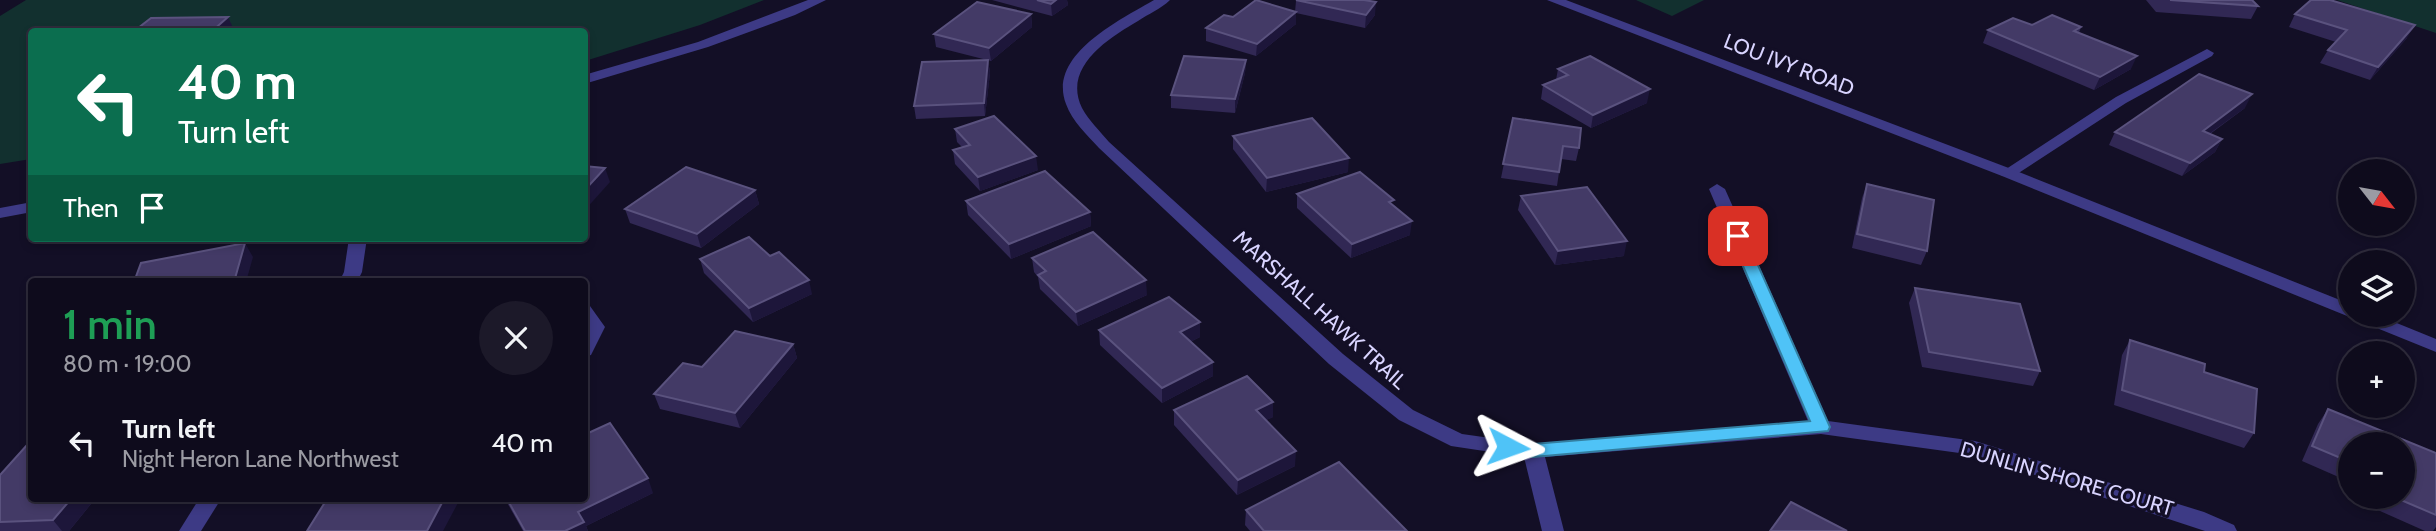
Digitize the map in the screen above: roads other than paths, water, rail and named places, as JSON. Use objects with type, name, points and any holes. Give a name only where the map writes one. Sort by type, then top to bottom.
[{"type":"street","points":[[588,79],[660,59],[771,21],[820,0]]},
{"type":"street","name":"MARSHALL HAWK TRAIL","points":[[1163,0],[1089,48],[1077,62],[1069,78],[1072,100],[1082,120],[1104,145],[1336,359],[1406,415],[1458,441],[1533,451],[1821,427]]},
{"type":"street","name":"LOU IVY ROAD","points":[[1554,0],[2008,173],[2338,306]]},
{"type":"street","points":[[2008,173],[2121,100],[2207,53]]},
{"type":"street","points":[[1717,188],[1821,427]]},
{"type":"street","points":[[0,213],[28,208]]},
{"type":"street","points":[[350,278],[357,242]]},
{"type":"street","points":[[588,316],[596,327],[588,343]]},
{"type":"street","points":[[2389,327],[2436,346]]},
{"type":"street","name":"DUNLIN SHORE COURT","points":[[1821,427],[1975,448],[2196,518],[2226,531]]},
{"type":"street","points":[[1533,451],[1553,531]]},
{"type":"street","points":[[190,531],[208,502]]}]
